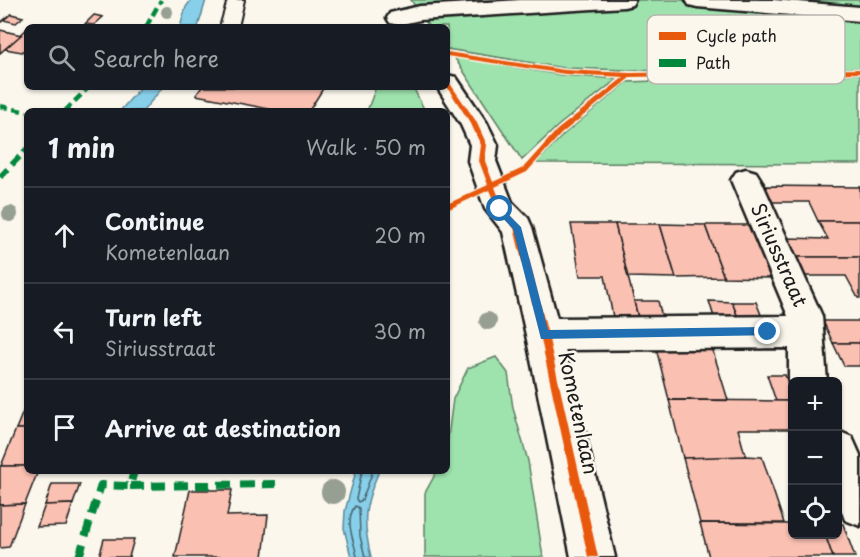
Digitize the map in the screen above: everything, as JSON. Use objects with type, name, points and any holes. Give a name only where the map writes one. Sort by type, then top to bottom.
[{"type":"street","points":[[397,15],[624,0]]},
{"type":"street","points":[[697,0],[860,14]]},
{"type":"street","name":"Kometenlaan","points":[[450,87],[474,123],[484,146],[482,161],[500,209],[517,227],[544,335],[593,557]]},
{"type":"street","name":"Siriusstraat","points":[[746,180],[805,316],[808,377]]},
{"type":"street","name":"Siriusstraat","points":[[544,335],[806,332]]},
{"type":"street","points":[[842,463],[860,505]]},
{"type":"lane","points":[[230,24],[236,0]]},
{"type":"green space","points":[[411,0],[860,0],[860,68],[845,68],[845,15],[647,15],[647,71],[564,68],[450,49],[450,24],[427,24]]},
{"type":"green space","points":[[454,57],[561,75],[617,79],[559,125],[522,160]]},
{"type":"green space","points":[[860,74],[860,164],[536,163],[564,134],[627,82],[647,81],[647,84],[845,84],[845,75]]},
{"type":"green space","points":[[375,90],[414,90],[424,108],[368,108]]},
{"type":"green space","points":[[496,357],[508,373],[513,408],[528,461],[543,557],[425,557],[425,493],[435,474],[450,474],[450,422],[453,399],[468,368]]},
{"type":"water","points":[[191,0],[206,0],[199,24],[181,24],[186,7]]},
{"type":"water","points":[[138,90],[160,90],[146,108],[123,108]]},
{"type":"water","points":[[355,474],[378,474],[366,513],[366,532],[371,557],[351,557],[344,528],[345,511]]},
{"type":"building","points":[[11,14],[23,17],[16,23],[4,20],[0,23]]},
{"type":"building","points":[[94,15],[103,17],[95,24],[85,24]]},
{"type":"building","points":[[0,30],[21,35],[0,53]]},
{"type":"building","points":[[24,32],[24,50],[5,49]]},
{"type":"building","points":[[200,90],[322,90],[311,108],[264,108],[196,95]]},
{"type":"building","points":[[762,186],[860,187],[860,221],[818,221],[809,202],[769,202]]},
{"type":"building","points":[[818,221],[860,221],[860,257],[794,257],[786,238],[828,239]]},
{"type":"building","points":[[571,224],[615,224],[638,317],[613,317],[605,276],[580,276]]},
{"type":"building","points":[[615,224],[660,224],[676,278],[628,277]]},
{"type":"building","points":[[660,224],[705,225],[724,277],[676,278]]},
{"type":"building","points":[[705,225],[751,225],[772,278],[724,277]]},
{"type":"building","points":[[794,257],[860,257],[860,298],[846,276],[803,276]]},
{"type":"building","points":[[634,301],[658,301],[662,317],[638,317]]},
{"type":"building","points":[[709,301],[732,302],[738,317],[714,317]]},
{"type":"building","points":[[732,302],[756,302],[762,317],[738,317]]},
{"type":"building","points":[[823,321],[860,321],[860,343],[833,343]]},
{"type":"building","points":[[833,343],[860,343],[860,366],[844,366]]},
{"type":"building","points":[[656,348],[712,348],[728,400],[669,400]]},
{"type":"building","points":[[767,375],[785,375],[788,383],[788,401],[776,401]]},
{"type":"building","points":[[669,400],[788,401],[788,429],[738,429],[746,458],[683,458]]},
{"type":"building","points":[[24,409],[24,429],[16,429]]},
{"type":"building","points":[[16,429],[24,429],[24,466],[1,466]]},
{"type":"building","points":[[762,457],[784,523],[700,523],[683,458]]},
{"type":"building","points":[[0,466],[24,466],[24,474],[37,474],[25,504],[0,505]]},
{"type":"building","points":[[52,484],[80,484],[73,504],[45,505]]},
{"type":"building","points":[[190,490],[232,490],[227,516],[268,515],[263,557],[175,557]]},
{"type":"building","points":[[25,504],[9,547],[0,548],[0,505]]},
{"type":"building","points":[[73,504],[66,526],[37,527],[45,505]]},
{"type":"building","points":[[700,523],[788,524],[788,539],[827,539],[833,557],[709,557]]},
{"type":"building","points":[[843,524],[855,557],[833,557],[827,539],[842,539]]},
{"type":"building","points":[[104,539],[134,539],[129,557],[99,557]]},
{"type":"marked path","points":[[148,24],[161,0]]},
{"type":"marked path","points":[[68,108],[86,90]]},
{"type":"marked path","points":[[0,106],[24,111]]},
{"type":"marked path","points":[[0,177],[24,152]]},
{"type":"marked path","points":[[79,557],[101,485],[130,486],[133,474]]},
{"type":"marked path","points":[[130,486],[279,484]]},
{"type":"cycle path","points":[[450,54],[565,72],[630,75]]},
{"type":"cycle path","points":[[845,71],[860,71]]},
{"type":"cycle path","points":[[450,206],[525,170],[559,132],[630,75],[647,75]]},
{"type":"cycle path","points":[[450,87],[474,123],[484,145],[482,161],[500,209],[517,227],[544,335],[593,557]]},
{"type":"route","points":[[500,209],[517,227],[544,335],[768,332]]}]
